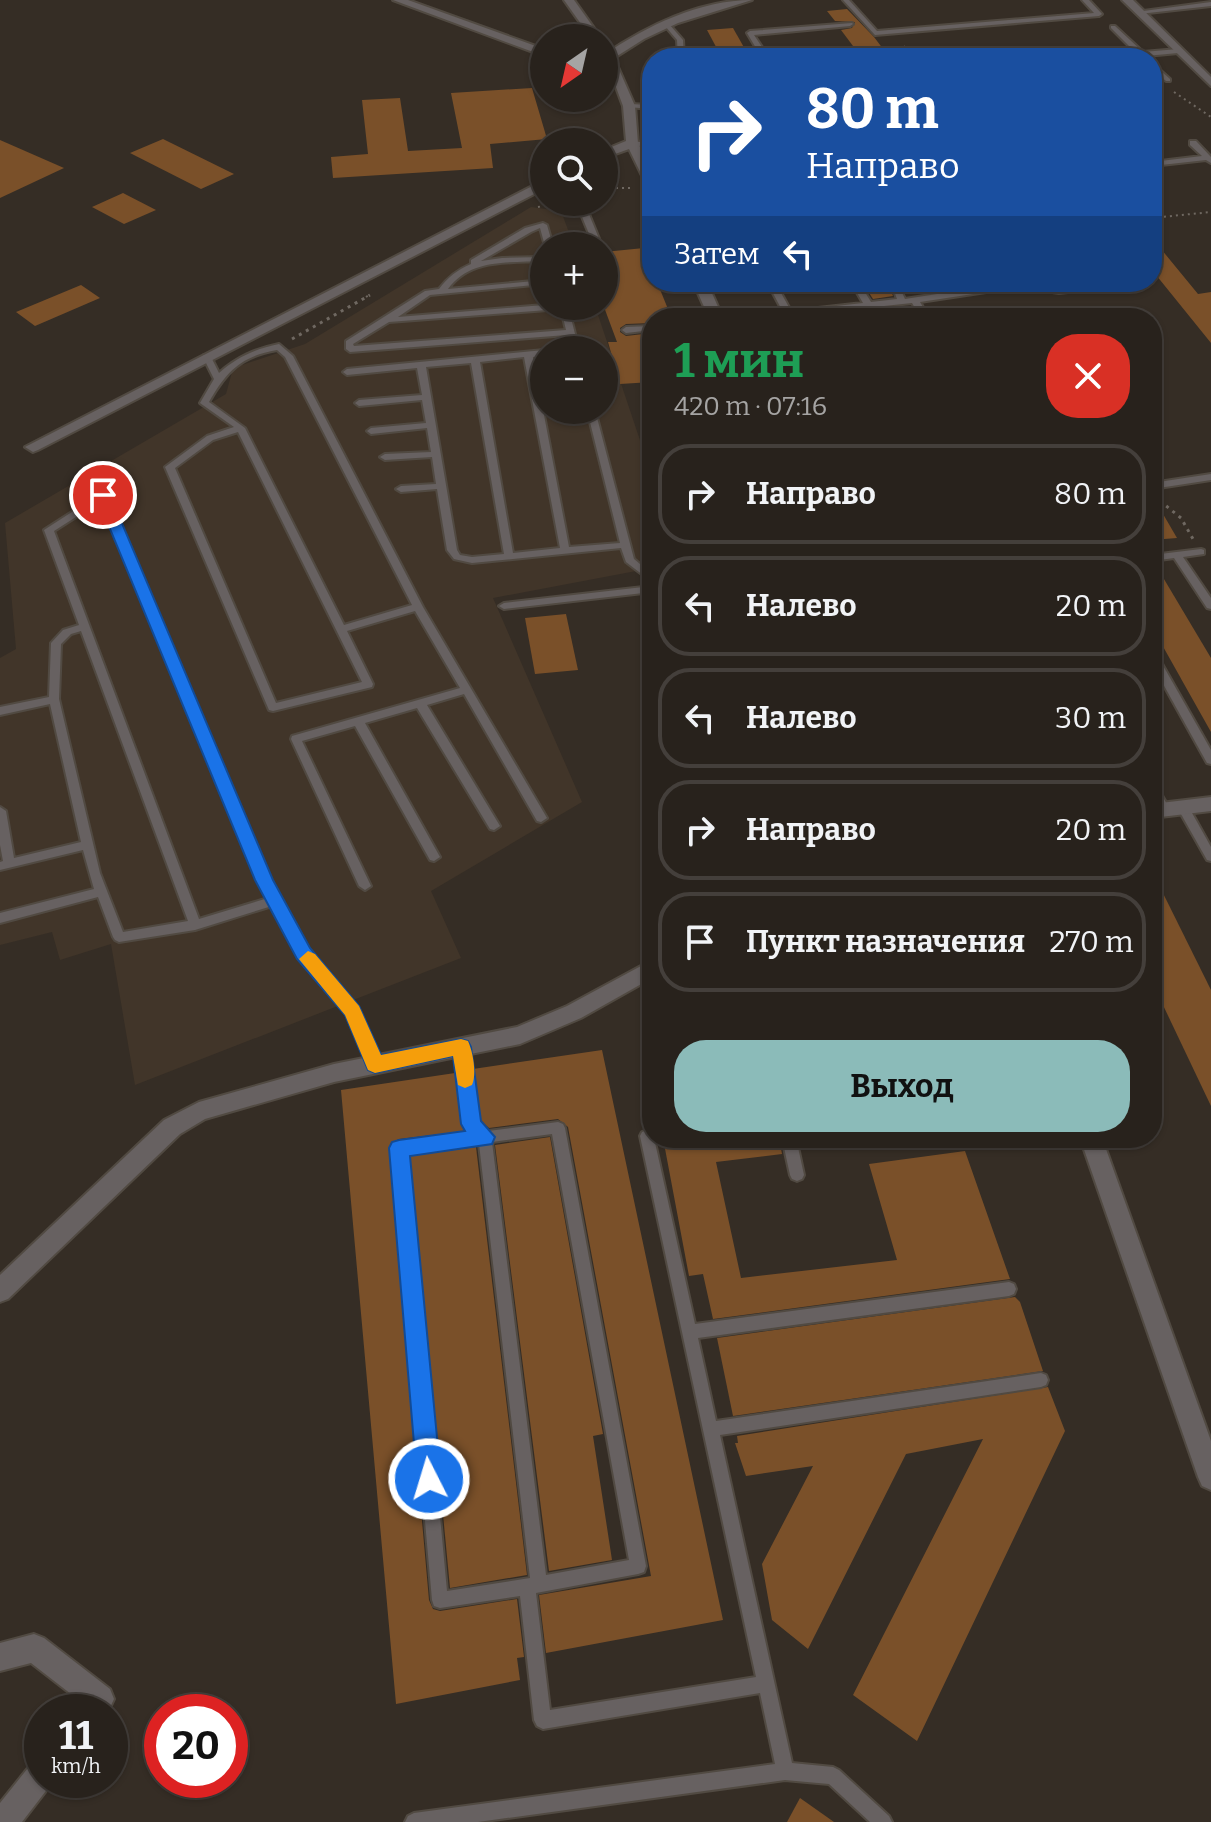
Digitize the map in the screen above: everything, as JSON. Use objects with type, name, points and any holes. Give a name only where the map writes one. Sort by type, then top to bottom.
[{"type":"street","points":[[398,0],[530,48]]},
{"type":"street","points":[[569,0],[586,24]]},
{"type":"street","points":[[618,48],[667,25],[747,0]]},
{"type":"street","points":[[1127,0],[1211,83]]},
{"type":"street","points":[[618,89],[629,106],[632,143],[642,174]]},
{"type":"street","points":[[618,148],[632,143]]},
{"type":"street","points":[[33,447],[530,191]]},
{"type":"street","points":[[1166,809],[1211,804]]},
{"type":"street","points":[[0,1291],[172,1127],[199,1111],[375,1064],[520,1035],[574,1012],[642,974]]},
{"type":"street","points":[[1095,1148],[1211,1477]]},
{"type":"street","points":[[3,1659],[34,1648],[94,1694]]},
{"type":"street","points":[[4,1822],[24,1796]]},
{"type":"lane","points":[[846,0],[875,33],[1099,14],[1085,0]]},
{"type":"lane","points":[[1139,12],[1211,4]]},
{"type":"lane","points":[[759,48],[750,33],[850,24]]},
{"type":"lane","points":[[667,25],[680,40],[680,48]]},
{"type":"lane","points":[[1113,27],[1135,48]]},
{"type":"lane","points":[[1162,53],[1178,51]]},
{"type":"lane","points":[[1162,76],[1169,84]]},
{"type":"lane","points":[[629,106],[642,107]]},
{"type":"lane","points":[[632,143],[642,144]]},
{"type":"lane","points":[[1193,143],[1209,160]]},
{"type":"lane","points":[[1162,163],[1209,160]]},
{"type":"lane","points":[[443,290],[448,279],[528,230],[543,225],[545,232]]},
{"type":"lane","points":[[471,264],[530,260]]},
{"type":"lane","points":[[530,283],[428,293],[349,343],[350,349],[571,332]]},
{"type":"lane","points":[[860,292],[868,305]]},
{"type":"lane","points":[[898,292],[902,301]]},
{"type":"lane","points":[[942,292],[945,296]]},
{"type":"lane","points":[[841,308],[960,292]]},
{"type":"lane","points":[[915,300],[919,308]]},
{"type":"lane","points":[[387,320],[530,309]]},
{"type":"lane","points":[[568,320],[572,336]]},
{"type":"lane","points":[[626,330],[642,329]]},
{"type":"lane","points":[[241,428],[210,438],[170,467],[273,707],[368,684],[241,428],[204,403],[218,379],[234,361],[258,350],[279,347],[289,356],[418,607],[541,818]]},
{"type":"lane","points":[[347,372],[528,355],[565,551]]},
{"type":"lane","points":[[207,357],[218,379]]},
{"type":"lane","points":[[475,360],[509,556]]},
{"type":"lane","points":[[421,365],[452,550],[457,557],[472,560],[625,545]]},
{"type":"lane","points":[[359,403],[426,397]]},
{"type":"lane","points":[[595,424],[629,560],[642,571]]},
{"type":"lane","points":[[371,431],[431,425]]},
{"type":"lane","points":[[385,457],[436,454]]},
{"type":"lane","points":[[1162,484],[1211,477]]},
{"type":"lane","points":[[401,489],[441,486]]},
{"type":"lane","points":[[195,925],[49,530],[103,495],[275,901],[304,953],[353,1011],[375,1064]]},
{"type":"lane","points":[[1162,557],[1201,552]]},
{"type":"lane","points":[[1177,555],[1211,606]]},
{"type":"lane","points":[[504,606],[642,590]]},
{"type":"lane","points":[[341,629],[418,607]]},
{"type":"lane","points":[[85,627],[67,632],[56,643],[54,699],[87,845],[119,937],[195,925],[275,901]]},
{"type":"lane","points":[[1162,673],[1211,760]]},
{"type":"lane","points":[[365,886],[296,739],[466,690]]},
{"type":"lane","points":[[0,711],[54,699]]},
{"type":"lane","points":[[420,703],[494,826]]},
{"type":"lane","points":[[358,721],[434,857]]},
{"type":"lane","points":[[1166,809],[1211,857]]},
{"type":"lane","points":[[0,811],[5,865],[87,845]]},
{"type":"lane","points":[[0,918],[101,892]]},
{"type":"lane","points":[[461,1047],[471,1124],[485,1137],[533,1586],[543,1720],[766,1684]]},
{"type":"lane","points":[[558,1128],[638,1566],[533,1586],[440,1600],[399,1148],[558,1128]]},
{"type":"lane","points":[[650,1148],[785,1771]]},
{"type":"lane","points":[[791,1148],[797,1175]]},
{"type":"lane","points":[[690,1332],[1009,1289]]},
{"type":"lane","points":[[711,1429],[1041,1380]]},
{"type":"lane","points":[[414,1822],[785,1771],[833,1776],[883,1822]]},
{"type":"path","points":[[1169,84],[1211,117]]},
{"type":"path","points":[[618,187],[642,186]]},
{"type":"path","points":[[1162,217],[1211,212]]},
{"type":"path","points":[[1162,502],[1181,518],[1201,552]]},
{"type":"shaded area","points":[[530,208],[530,216],[563,216],[569,232],[530,232],[530,320],[600,320],[605,336],[530,336],[530,424],[618,424],[618,375],[642,446],[642,570],[493,598],[582,802],[431,891],[461,958],[135,1085],[111,944],[60,960],[52,932],[0,945],[0,658],[16,649],[5,523],[226,394],[233,368],[305,344]]},
{"type":"building","points":[[847,9],[882,48],[854,48],[841,30],[852,28],[855,22],[835,21],[827,11]]},
{"type":"building","points":[[733,28],[744,48],[717,48],[707,30]]},
{"type":"building","points":[[530,88],[530,112],[539,112],[544,128],[530,128],[530,140],[490,144],[493,168],[333,178],[331,157],[368,154],[362,100],[400,98],[408,151],[462,148],[451,93]]},
{"type":"building","points":[[163,139],[234,174],[201,189],[130,153]]},
{"type":"building","points":[[0,140],[64,168],[0,198]]},
{"type":"building","points":[[123,193],[156,210],[124,224],[92,207]]},
{"type":"building","points":[[642,248],[642,292],[661,292],[668,308],[642,308],[642,323],[626,324],[620,328],[626,336],[642,334],[642,383],[620,384],[618,336],[615,336],[609,320],[618,320],[618,251]]},
{"type":"building","points":[[1162,250],[1198,294],[1211,292],[1211,343],[1162,282]]},
{"type":"building","points":[[81,285],[100,298],[35,326],[16,312]]},
{"type":"building","points":[[868,292],[892,292],[893,296],[873,299]]},
{"type":"building","points":[[1162,512],[1177,538],[1162,539]]},
{"type":"building","points":[[1162,576],[1211,658],[1211,732],[1162,645]]},
{"type":"building","points":[[566,614],[578,670],[535,674],[525,618]]},
{"type":"building","points":[[1162,891],[1211,990],[1211,1106],[1162,1003]]},
{"type":"building","points":[[602,1050],[723,1620],[546,1653],[539,1595],[651,1576],[568,1127],[558,1119],[489,1128],[480,1120],[473,1069]]},
{"type":"building","points":[[455,1073],[461,1124],[466,1131],[399,1139],[389,1148],[429,1600],[433,1609],[440,1611],[517,1599],[524,1657],[517,1658],[520,1680],[396,1704],[341,1090]]},
{"type":"building","points":[[550,1137],[603,1434],[593,1436],[612,1560],[549,1571],[495,1145]]},
{"type":"building","points":[[476,1147],[527,1575],[450,1588],[409,1156]]},
{"type":"building","points":[[665,1148],[781,1148],[782,1154],[716,1162],[741,1278],[897,1260],[869,1164],[965,1151],[1010,1279],[713,1319],[703,1274],[689,1276]]},
{"type":"building","points":[[1015,1297],[1020,1302],[1043,1371],[733,1416],[717,1338]]},
{"type":"building","points":[[1048,1387],[1065,1431],[917,1741],[853,1695],[983,1439],[906,1454],[808,1649],[772,1620],[762,1564],[813,1466],[746,1476],[735,1443],[738,1443],[737,1436]]},
{"type":"building","points":[[800,1798],[834,1822],[787,1822]]},
{"type":"slow traffic","points":[[308,959],[353,1011],[375,1064],[461,1047],[465,1079]]},
{"type":"route","points":[[103,495],[264,880],[304,953],[353,1011],[375,1064],[461,1047],[471,1124],[485,1137],[399,1148],[429,1479]]}]
